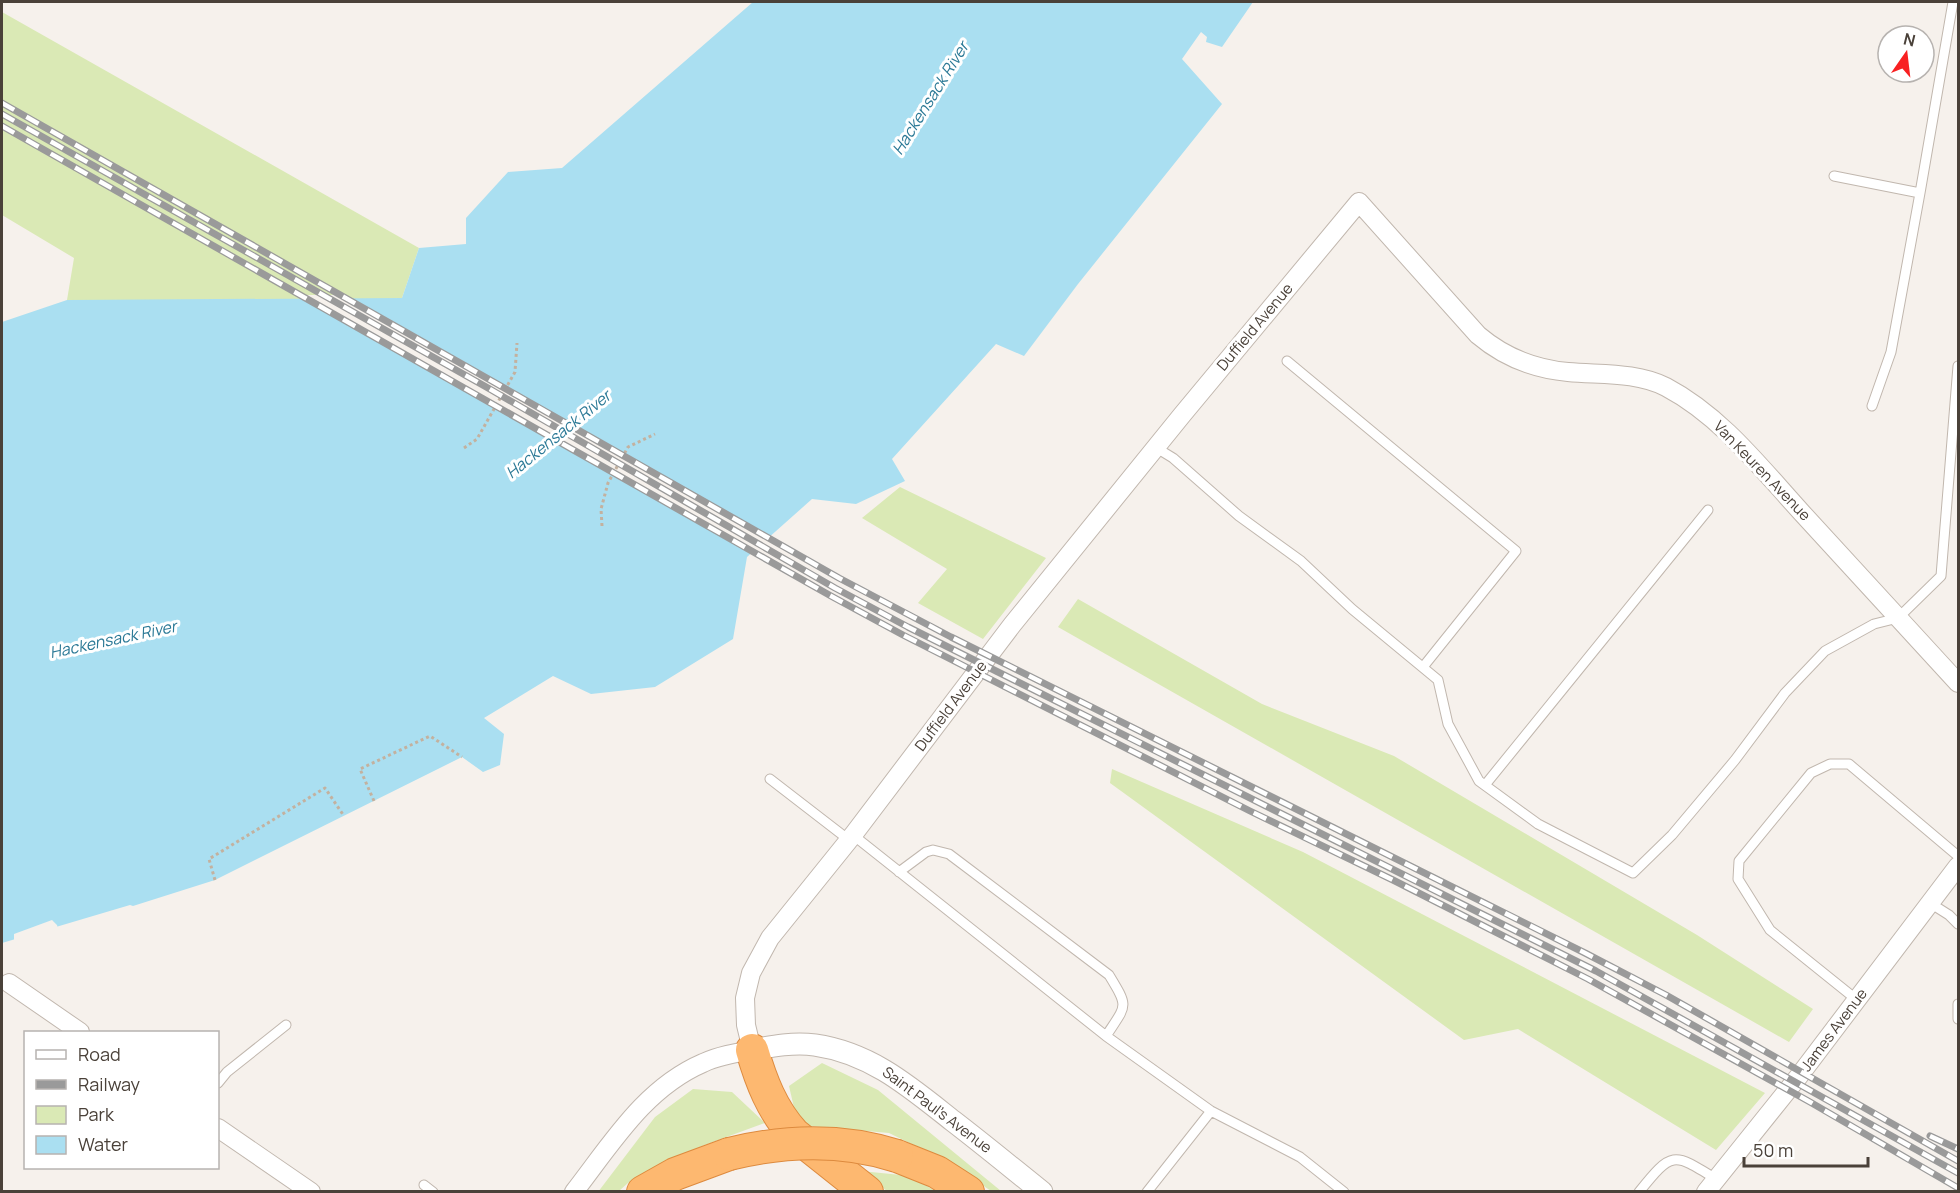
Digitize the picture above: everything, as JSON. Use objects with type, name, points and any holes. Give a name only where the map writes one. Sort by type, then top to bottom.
[{"type":"highway","points":[[752,1050],[764,1085],[786,1125],[794,1134],[867,1191]]},
{"type":"highway","points":[[643,1191],[675,1174],[729,1154],[766,1146],[817,1142],[855,1145],[897,1156],[937,1172],[968,1191]]},
{"type":"street","name":"Duffield Avenue","points":[[752,1050],[744,1011],[747,985],[756,963],[771,938],[851,838],[1012,625],[1155,447],[1359,202]]},
{"type":"street","name":"Van Keuren Avenue","points":[[1359,202],[1478,335],[1498,351],[1521,362],[1550,370],[1641,378],[1666,387],[1703,411],[1734,439],[1959,683]]},
{"type":"street","name":"James Avenue","points":[[1711,1185],[1799,1076],[1959,866]]},
{"type":"street","points":[[9,983],[79,1031]]},
{"type":"street","name":"Saint Paul's Avenue","points":[[752,1050],[786,1044],[814,1045],[846,1052],[879,1066],[905,1083],[1042,1191]]},
{"type":"street","points":[[574,1191],[654,1092],[677,1076],[705,1062],[752,1050]]},
{"type":"street","points":[[219,1129],[311,1191]]},
{"type":"lane","points":[[1872,406],[1891,352],[1953,2]]},
{"type":"lane","points":[[1834,176],[1920,194]]},
{"type":"lane","points":[[1287,361],[1516,550],[1423,667]]},
{"type":"lane","points":[[1155,447],[1173,458],[1239,516],[1301,561],[1352,609],[1438,680],[1448,724],[1479,780],[1538,824],[1633,873],[1672,835],[1735,760],[1785,693],[1825,651],[1874,624],[1898,618],[1941,576],[1959,366]]},
{"type":"lane","points":[[1485,785],[1708,510]]},
{"type":"lane","points":[[1857,1000],[1770,930],[1738,879],[1739,861],[1811,773],[1830,764],[1849,764],[1959,856]]},
{"type":"lane","points":[[770,779],[899,872],[1106,1036],[1210,1111],[1300,1157],[1344,1191]]},
{"type":"lane","points":[[899,872],[926,852],[933,850],[950,854],[1109,975],[1124,999],[1124,1008],[1106,1036]]},
{"type":"lane","points":[[1930,903],[1959,924]]},
{"type":"lane","points":[[1959,1004],[1959,1019]]},
{"type":"lane","points":[[219,1082],[227,1072],[286,1025]]},
{"type":"lane","points":[[1147,1191],[1210,1111]]},
{"type":"lane","points":[[1639,1191],[1667,1161],[1679,1158],[1690,1162],[1711,1185]]},
{"type":"lane","points":[[424,1185],[433,1191]]},
{"type":"path","points":[[464,448],[477,439],[515,372],[517,343]]},
{"type":"path","points":[[602,526],[601,509],[608,483],[628,447],[655,434]]},
{"type":"path","points":[[374,801],[360,769],[430,736],[462,757]]},
{"type":"path","points":[[215,880],[209,859],[325,788],[344,816]]},
{"type":"green space","points":[[2,12],[419,248],[402,298],[308,307],[67,300],[74,258],[2,215]]},
{"type":"green space","points":[[900,487],[1046,558],[983,639],[918,603],[947,569],[862,518]]},
{"type":"green space","points":[[1078,599],[1262,704],[1394,756],[1697,935],[1813,1009],[1789,1042],[1058,627]]},
{"type":"green space","points":[[1112,769],[1303,852],[1765,1093],[1716,1150],[1518,1029],[1464,1040],[1110,783]]},
{"type":"green space","points":[[822,1063],[878,1090],[1001,1191],[991,1191],[950,1163],[889,1133],[798,1125],[789,1086]]},
{"type":"green space","points":[[693,1089],[732,1092],[765,1123],[702,1146],[628,1183],[619,1191],[598,1192],[655,1117]]},
{"type":"green space","points":[[861,1171],[911,1176],[935,1191],[887,1191]]},
{"type":"water","name":"Hackensack River","points":[[753,2],[1253,2],[1222,47],[1206,42],[1207,37],[1201,32],[1182,59],[1222,104],[1078,284],[1024,356],[996,344],[892,459],[905,481],[856,504],[812,499],[747,557],[733,639],[655,687],[591,694],[553,676],[484,718],[504,734],[500,765],[483,772],[462,757],[215,880],[2,943],[2,322],[67,300],[402,298],[419,248],[466,244],[466,218],[508,172],[562,168]]},
{"type":"pier","points":[[296,295],[346,295],[772,538],[753,555]]},
{"type":"pier","points":[[52,920],[58,929],[14,942],[14,934]]},
{"type":"railway","points":[[2,103],[839,578],[951,637],[1666,995],[1958,1161]]},
{"type":"railway","points":[[2,114],[488,388],[835,588],[908,627],[1596,971],[1958,1173]]},
{"type":"railway","points":[[2,126],[831,596],[903,635],[1250,811],[1393,880],[1588,979],[1810,1102],[1958,1188]]},
{"type":"railway","points":[[1930,1136],[1958,1149]]}]
